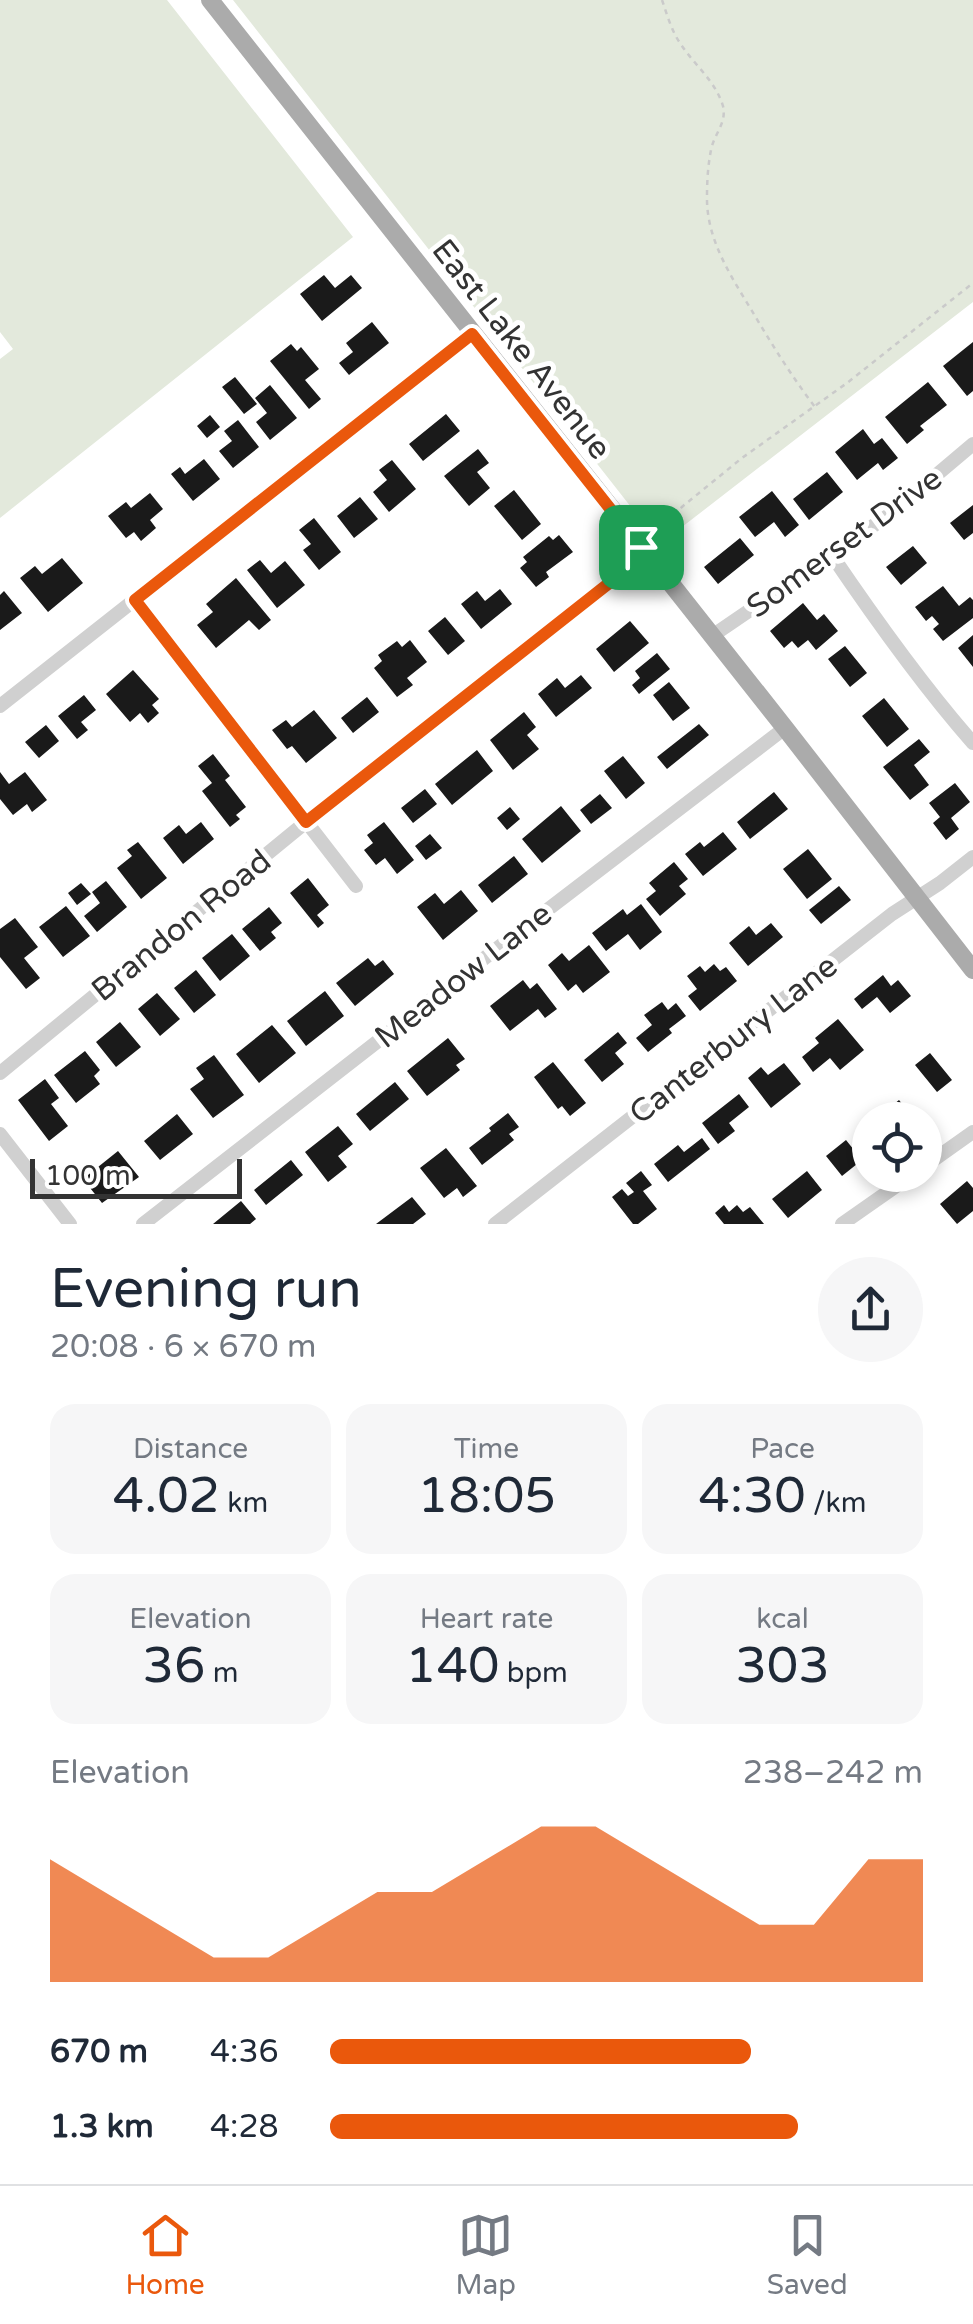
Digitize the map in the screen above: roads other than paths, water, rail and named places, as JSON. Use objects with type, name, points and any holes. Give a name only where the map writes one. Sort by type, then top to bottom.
[{"type":"main road","name":"East Lake Avenue","points":[[210,0],[973,970]]},
{"type":"street","points":[[0,706],[472,334]]},
{"type":"street","name":"Somerset Drive","points":[[712,636],[889,514],[973,444]]},
{"type":"street","name":"Brandon Road","points":[[0,1073],[644,551]]},
{"type":"street","points":[[832,554],[973,744]]},
{"type":"street","points":[[135,600],[356,886]]},
{"type":"street","name":"Meadow Lane","points":[[143,1224],[785,728]]},
{"type":"street","name":"Canterbury Lane","points":[[495,1224],[892,914],[973,857]]},
{"type":"street","points":[[942,1154],[973,1132]]},
{"type":"street","points":[[0,1134],[70,1224]]},
{"type":"street","points":[[842,1224],[888,1192]]}]
